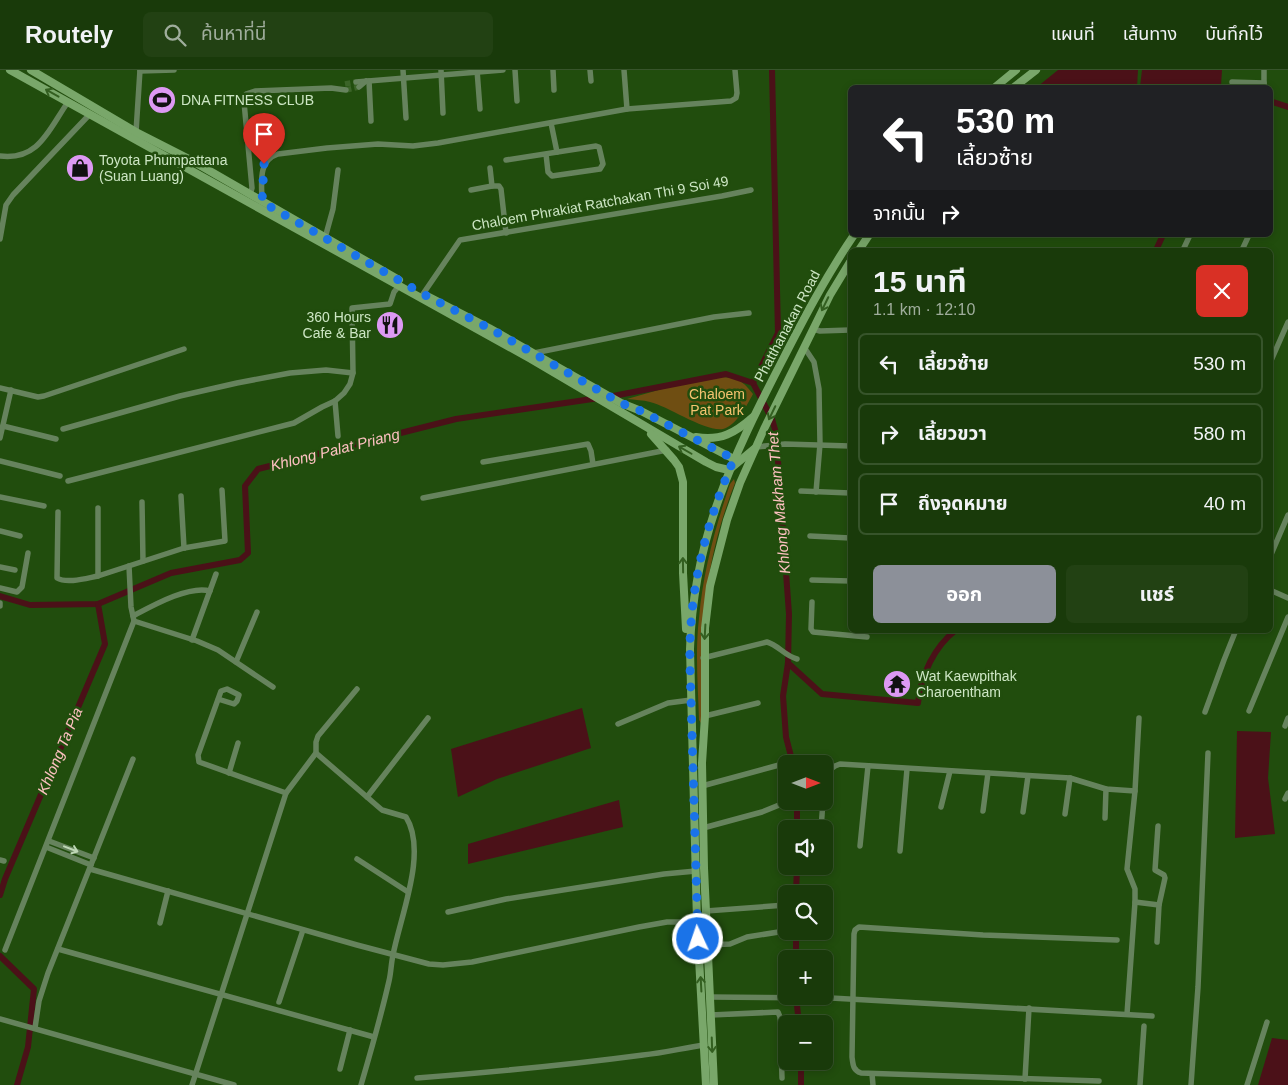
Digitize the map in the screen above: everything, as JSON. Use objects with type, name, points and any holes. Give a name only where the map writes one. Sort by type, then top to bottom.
[{"type":"main road","points":[[10,70],[585,387],[692,437],[735,462],[740,483]]},
{"type":"main road","points":[[31,70],[136,132],[189,160],[423,294],[534,353],[642,426],[716,467],[729,470]]},
{"type":"main road","points":[[998,85],[1016,70]]},
{"type":"main road","points":[[1017,85],[1036,70]]},
{"type":"main road","name":"Phatthanakan Road","points":[[690,649],[690,623],[700,560],[710,522],[729,470],[735,462],[757,410],[836,260],[853,237]]},
{"type":"main road","points":[[860,248],[868,237]]},
{"type":"main road","name":"Phatthanakan Road","points":[[714,1085],[702,828],[702,763],[705,716],[704,658],[710,586],[727,520],[740,483],[813,328],[848,265]]},
{"type":"main road","points":[[692,437],[709,439],[731,433],[757,410]]},
{"type":"main road","points":[[642,426],[667,450],[679,467],[683,482],[683,573],[686,626],[690,649],[697,922],[706,1085]]},
{"type":"main road","points":[[735,462],[756,447]]},
{"type":"main road","points":[[697,922],[706,921]]},
{"type":"street","points":[[136,132],[140,70],[174,70]]},
{"type":"street","points":[[403,70],[406,118]]},
{"type":"street","points":[[358,85],[367,81],[441,72],[503,70]]},
{"type":"street","points":[[515,70],[517,101]]},
{"type":"street","points":[[553,70],[554,90]]},
{"type":"street","points":[[590,70],[591,80]]},
{"type":"street","points":[[624,70],[627,109]]},
{"type":"street","points":[[262,202],[264,164],[271,156],[278,154],[369,145],[413,146],[627,109],[731,100],[736,98],[737,93],[735,70]]},
{"type":"street","points":[[1232,82],[1264,85],[1264,70]]},
{"type":"street","points":[[477,71],[480,109]]},
{"type":"street","points":[[441,72],[443,112]]},
{"type":"street","points":[[367,81],[370,121]]},
{"type":"street","points":[[250,195],[252,188],[244,102],[246,94],[255,91],[346,87]]},
{"type":"street","points":[[0,156],[19,157],[35,147],[47,134],[68,102]]},
{"type":"street","points":[[0,239],[6,205],[90,114]]},
{"type":"street","points":[[551,123],[557,152]]},
{"type":"street","points":[[506,160],[557,152],[599,147],[603,164],[600,169],[552,176],[548,172],[546,154]]},
{"type":"street","points":[[490,168],[492,186]]},
{"type":"street","points":[[326,238],[333,209],[338,170]]},
{"type":"street","points":[[472,190],[492,186],[498,186],[501,189],[506,233]]},
{"type":"street","name":"Chaloem Phrakiat Ratchakan Thi 9 Soi 49","points":[[423,294],[460,240],[751,190]]},
{"type":"street","points":[[68,481],[286,426],[335,401],[347,389],[353,373],[352,308],[390,304],[394,292],[399,286]]},
{"type":"street","points":[[534,353],[714,317],[749,313]]},
{"type":"street","points":[[1273,356],[1288,322]]},
{"type":"street","points":[[813,328],[820,331],[848,330]]},
{"type":"street","points":[[804,348],[814,362],[819,389],[820,444],[816,492]]},
{"type":"street","points":[[0,388],[38,397],[44,396],[184,349]]},
{"type":"street","points":[[63,429],[180,396],[237,383],[297,372],[326,370],[353,373]]},
{"type":"street","points":[[0,438],[11,390]]},
{"type":"street","points":[[335,401],[338,436]]},
{"type":"street","points":[[3,426],[56,440]]},
{"type":"street","points":[[483,462],[588,444],[591,451],[592,464]]},
{"type":"street","points":[[756,447],[772,444],[848,446]]},
{"type":"street","points":[[423,498],[667,450]]},
{"type":"street","points":[[0,462],[60,476]]},
{"type":"street","points":[[58,512],[57,578],[63,580],[98,576],[184,548],[225,541],[222,490]]},
{"type":"street","points":[[801,491],[848,493]]},
{"type":"street","points":[[181,496],[184,548]]},
{"type":"street","points":[[0,497],[44,506]]},
{"type":"street","points":[[142,502],[143,561]]},
{"type":"street","points":[[98,508],[98,576]]},
{"type":"street","points":[[1273,550],[1288,515]]},
{"type":"street","points":[[0,531],[20,536]]},
{"type":"street","points":[[810,536],[848,538]]},
{"type":"street","points":[[0,588],[17,592],[22,587],[28,553]]},
{"type":"street","points":[[5,950],[133,619],[129,566]]},
{"type":"street","points":[[0,567],[15,570]]},
{"type":"street","points":[[194,641],[216,574]]},
{"type":"street","points":[[812,580],[848,581]]},
{"type":"street","points":[[133,619],[160,603],[194,590],[210,591]]},
{"type":"street","points":[[1273,591],[1288,598]]},
{"type":"street","points":[[812,602],[811,629],[813,632],[848,633]]},
{"type":"street","points":[[236,662],[256,612]]},
{"type":"street","points":[[1249,711],[1288,618]]},
{"type":"street","points":[[133,619],[218,650],[273,687]]},
{"type":"street","points":[[854,633],[867,637]]},
{"type":"street","points":[[1206,712],[1235,633]]},
{"type":"street","points":[[704,658],[767,642],[789,657],[797,658]]},
{"type":"street","points":[[192,1085],[286,793],[316,753],[318,736],[357,689]]},
{"type":"street","points":[[218,699],[197,759],[201,764],[286,793]]},
{"type":"street","points":[[618,724],[668,703],[691,700]]},
{"type":"street","points":[[705,716],[758,703]]},
{"type":"street","points":[[367,797],[428,718]]},
{"type":"street","points":[[1127,1014],[1135,902],[1134,882],[1127,869],[1135,791],[1139,718]]},
{"type":"street","points":[[1285,726],[1288,718]]},
{"type":"street","points":[[229,774],[238,743]]},
{"type":"street","points":[[1191,1085],[1199,967],[1208,752]]},
{"type":"street","points":[[316,753],[382,810],[406,817],[410,823],[414,845],[412,875],[393,954],[389,981],[362,1085]]},
{"type":"street","points":[[34,1027],[41,995],[133,759]]},
{"type":"street","points":[[833,768],[840,764],[1070,778],[1106,788],[1135,791]]},
{"type":"street","points":[[702,786],[778,765]]},
{"type":"street","points":[[860,846],[868,766]]},
{"type":"street","points":[[900,851],[907,769]]},
{"type":"street","points":[[941,807],[950,771]]},
{"type":"street","points":[[983,811],[988,773]]},
{"type":"street","points":[[1023,812],[1028,776]]},
{"type":"street","points":[[1064,814],[1070,778]]},
{"type":"street","points":[[1105,818],[1106,788]]},
{"type":"street","points":[[702,828],[762,812],[778,805]]},
{"type":"street","points":[[1157,942],[1159,905],[1164,878],[1162,874],[1156,872],[1155,868],[1158,826]]},
{"type":"street","points":[[47,844],[94,858]]},
{"type":"street","points":[[47,844],[91,867],[303,930],[429,964],[455,964],[667,922],[697,922]]},
{"type":"street","points":[[357,859],[408,892]]},
{"type":"street","points":[[448,912],[506,899],[664,874],[696,871]]},
{"type":"street","points":[[160,923],[168,891]]},
{"type":"street","points":[[1135,902],[1159,905]]},
{"type":"street","points":[[706,911],[778,906]]},
{"type":"street","points":[[1099,1081],[872,1074],[856,1071],[853,1066],[854,934],[855,930],[859,927],[983,935],[1117,940]]},
{"type":"street","points":[[279,1002],[303,930]]},
{"type":"street","points":[[707,946],[730,944],[747,937],[778,932]]},
{"type":"street","points":[[58,949],[374,1037]]},
{"type":"street","points":[[710,997],[778,996]]},
{"type":"street","points":[[833,998],[1152,1016]]},
{"type":"street","points":[[1025,1079],[1029,1008]]},
{"type":"street","points":[[711,1016],[778,1012],[780,1017],[782,1078]]},
{"type":"street","points":[[0,1019],[34,1027],[234,1085]]},
{"type":"street","points":[[1247,1085],[1267,1022]]},
{"type":"street","points":[[1140,1085],[1144,1026]]},
{"type":"street","points":[[340,1069],[350,1030]]},
{"type":"street","points":[[417,1078],[556,1066],[662,1053],[704,1045]]},
{"type":"street","points":[[872,1074],[873,1085]]},
{"type":"green space","name":"Chaloem Pat Park","points":[[715,377],[727,377],[737,380],[745,385],[753,394],[737,420],[723,429],[707,427],[658,404],[627,399],[669,387]]},
{"type":"green space","points":[[734,479],[735,483],[716,542],[706,600],[702,659],[703,721],[701,723],[699,720],[697,656],[701,601],[715,534],[730,484]]},
{"type":"shaded area","points":[[1058,70],[1138,70],[1137,85],[1039,85]]},
{"type":"shaded area","points":[[1142,70],[1222,70],[1221,85],[1140,85]]},
{"type":"shaded area","points":[[582,708],[591,748],[497,779],[458,797],[451,749]]},
{"type":"shaded area","points":[[1237,731],[1271,732],[1268,778],[1275,834],[1235,838]]},
{"type":"shaded area","points":[[619,800],[623,827],[468,864],[468,844]]},
{"type":"shaded area","points":[[1272,1038],[1288,1040],[1288,1085],[1258,1085]]},
{"type":"waterway","name":"Khlong Makham Thet","points":[[753,383],[778,333],[772,70]]},
{"type":"waterway","points":[[1273,102],[1288,107]]},
{"type":"waterway","points":[[1157,248],[1162,237]]},
{"type":"waterway","name":"Khlong Palat Priang","points":[[608,397],[726,374],[753,383]]},
{"type":"waterway","name":"Khlong Makham Thet","points":[[753,383],[772,419],[776,433],[789,614],[788,663],[783,696],[786,737],[791,755]]},
{"type":"waterway","name":"Khlong Palat Priang","points":[[0,596],[30,605],[98,604],[171,573],[240,560],[248,553],[245,486],[258,469],[456,419],[599,398]]},
{"type":"waterway","name":"Khlong Ta Pia","points":[[0,895],[5,879],[105,644],[98,604]]},
{"type":"waterway","points":[[788,663],[822,694],[918,703],[922,682],[930,662],[941,645],[953,633]]},
{"type":"waterway","name":"Khlong Makham Thet","points":[[797,810],[797,820]]},
{"type":"waterway","name":"Khlong Makham Thet","points":[[796,885],[797,875]]},
{"type":"waterway","name":"Khlong Makham Thet","points":[[796,940],[796,950]]},
{"type":"waterway","name":"Khlong Ta Pia","points":[[0,956],[34,989],[28,1047],[17,1085]]},
{"type":"waterway","name":"Khlong Makham Thet","points":[[797,1005],[798,1015]]},
{"type":"waterway","name":"Khlong Makham Thet","points":[[801,1070],[801,1085]]},
{"type":"tunnel","points":[[345,84],[356,82]]},
{"type":"tunnel","points":[[346,90],[359,87]]},
{"type":"place","name":"DNA FITNESS CLUB","points":[[162,100]]},
{"type":"place","name":"Toyota Phumpattana (Suan Luang)","points":[[80,168]]},
{"type":"place","name":"360 Hours Cafe & Bar","points":[[390,325]]},
{"type":"place","name":"Wat Kaewpithak Charoentham","points":[[897,684]]},
{"type":"route","points":[[264,164],[262,202],[423,294],[489,328],[621,403],[641,411],[734,459],[724,481],[710,522],[700,560],[690,623],[698,939]]}]
